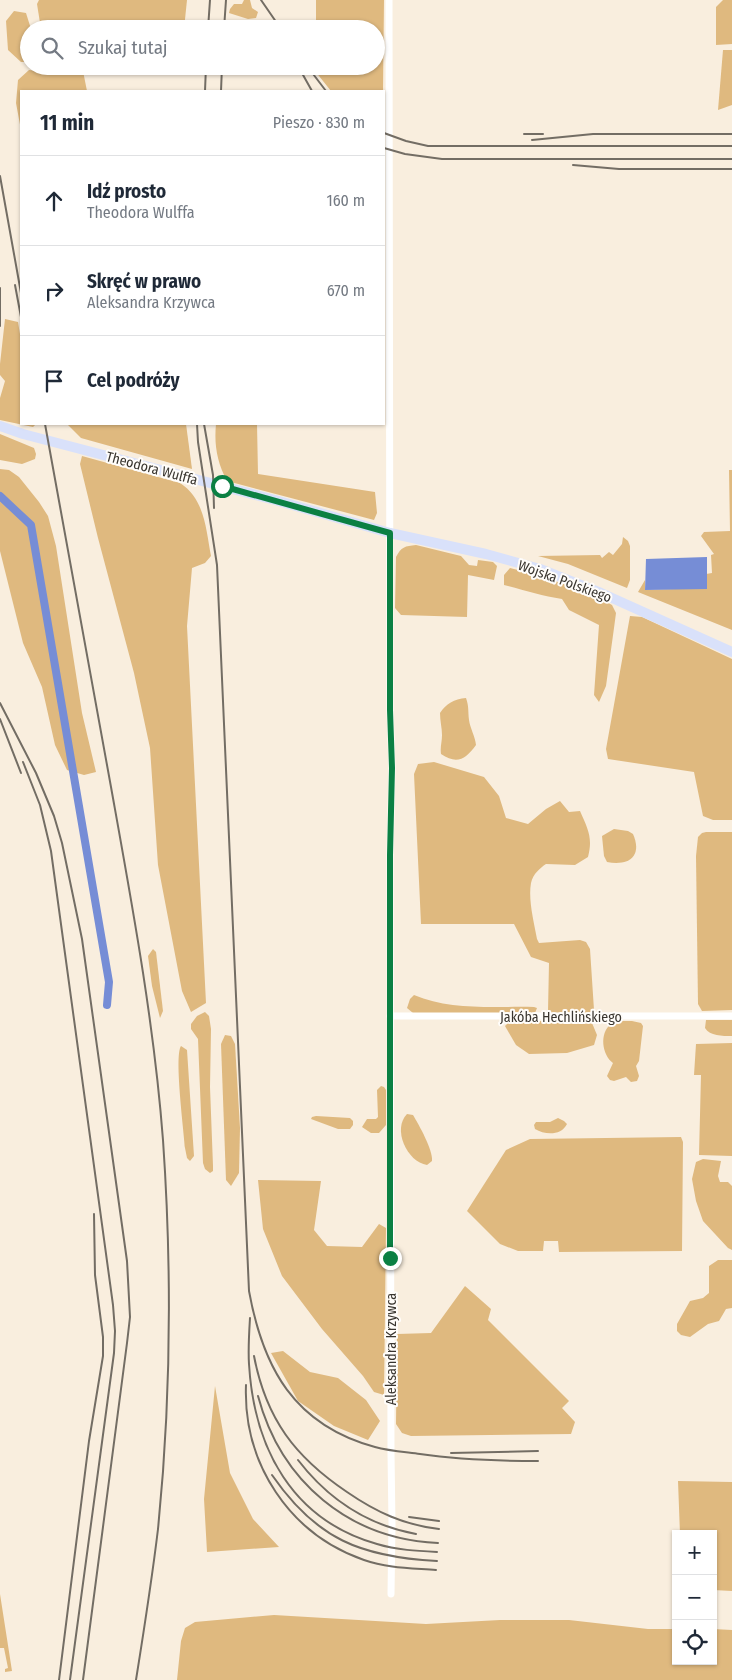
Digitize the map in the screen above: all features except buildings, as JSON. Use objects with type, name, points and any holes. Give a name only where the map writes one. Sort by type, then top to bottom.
[{"type":"street","name":"Aleksandra Krzywca","points":[[388,0],[390,710],[392,768],[390,855],[391,1594]]},
{"type":"street","name":"Theodora Wulffa","points":[[0,426],[23,434],[193,478],[390,533]]},
{"type":"street","name":"Wojska Polskiego","points":[[390,533],[540,569],[601,593],[732,652]]},
{"type":"street","name":"Jakóba Hechlińskiego","points":[[390,1016],[732,1016]]},
{"type":"shaded area","points":[[39,0],[187,0],[185,20],[40,20],[37,4]]},
{"type":"shaded area","points":[[244,0],[250,0],[252,8],[258,12],[256,18],[248,19],[229,13],[234,4],[242,4]]},
{"type":"shaded area","points":[[316,0],[384,0],[384,20],[316,20]]},
{"type":"shaded area","points":[[723,0],[732,0],[732,44],[716,45],[716,7]]},
{"type":"shaded area","points":[[14,11],[26,13],[28,20],[20,20],[20,61],[8,50],[6,21]]},
{"type":"shaded area","points":[[723,50],[732,50],[732,105],[718,110]]},
{"type":"shaded area","points":[[24,75],[84,75],[87,90],[20,90],[20,125],[16,103],[18,80]]},
{"type":"shaded area","points":[[318,75],[383,75],[383,90],[330,90]]},
{"type":"shaded area","points":[[5,319],[18,322],[20,334],[20,424],[0,420],[0,398],[5,381],[0,375]]},
{"type":"shaded area","points":[[68,425],[186,425],[192,469],[81,438]]},
{"type":"shaded area","points":[[216,425],[257,425],[258,474],[375,492],[377,513],[374,520],[227,481],[217,453]]},
{"type":"shaded area","points":[[0,434],[34,448],[35,459],[22,464],[0,460]]},
{"type":"shaded area","points":[[82,456],[180,483],[195,497],[206,526],[211,556],[205,563],[192,568],[187,626],[206,1003],[191,1012],[182,991],[158,865],[150,748],[134,673],[80,464]]},
{"type":"shaded area","points":[[0,469],[9,470],[19,477],[48,516],[56,546],[82,713],[96,772],[84,775],[67,770],[55,745],[42,687],[23,643],[0,551]]},
{"type":"shaded area","points":[[729,470],[732,470],[732,630],[638,592],[645,580],[645,590],[706,588],[706,574],[712,573],[711,555],[714,554],[701,536],[704,532],[730,531]]},
{"type":"shaded area","points":[[623,537],[630,546],[630,580],[627,588],[568,564],[538,556],[600,555],[602,558],[609,552],[613,555],[622,544]]},
{"type":"shaded area","points":[[416,545],[461,556],[469,565],[477,566],[478,560],[493,562],[497,566],[494,580],[468,575],[467,617],[401,615],[395,608],[396,557],[404,548]]},
{"type":"shaded area","points":[[510,568],[541,576],[592,594],[612,605],[616,613],[614,628],[606,686],[599,702],[594,695],[599,625],[569,610],[562,599],[504,585],[504,575]]},
{"type":"shaded area","points":[[630,616],[642,617],[732,659],[732,820],[713,820],[703,816],[694,772],[608,759],[606,749]]},
{"type":"shaded area","points":[[466,698],[476,745],[465,757],[456,760],[441,754],[440,713],[451,702]]},
{"type":"shaded area","points":[[434,762],[484,777],[499,796],[506,818],[528,824],[546,809],[560,801],[569,812],[580,811],[589,834],[588,857],[575,865],[546,864],[533,877],[530,897],[539,943],[580,940],[586,942],[590,949],[594,1010],[590,1014],[553,1015],[548,1011],[549,963],[531,957],[514,924],[421,924],[414,774],[418,764]]},
{"type":"shaded area","points":[[614,829],[628,831],[633,834],[636,842],[635,854],[632,858],[621,863],[607,862],[604,856],[602,836]]},
{"type":"shaded area","points":[[706,832],[732,832],[732,1010],[702,1011],[698,1004],[696,856],[698,837]]},
{"type":"shaded area","points":[[153,949],[156,952],[163,1011],[160,1018],[152,986],[148,956]]},
{"type":"shaded area","points":[[414,995],[458,1006],[537,1008],[535,1013],[413,1013],[407,1008],[410,999]]},
{"type":"shaded area","points":[[205,1012],[209,1016],[211,1029],[210,1087],[213,1171],[210,1173],[205,1169],[203,1163],[198,1039],[191,1029],[191,1024],[197,1016]]},
{"type":"shaded area","points":[[575,1020],[592,1023],[597,1035],[594,1045],[567,1053],[529,1054],[516,1045],[505,1026],[509,1022]]},
{"type":"shaded area","points":[[706,1020],[732,1020],[732,1036],[720,1036],[710,1033],[705,1028]]},
{"type":"shaded area","points":[[621,1021],[641,1023],[643,1026],[639,1061],[636,1066],[639,1076],[637,1081],[631,1082],[626,1077],[614,1081],[610,1080],[607,1076],[613,1063],[604,1050],[603,1038],[611,1024]]},
{"type":"shaded area","points":[[225,1035],[231,1036],[235,1044],[240,1128],[239,1173],[231,1186],[226,1180],[221,1044]]},
{"type":"shaded area","points":[[732,1043],[732,1156],[699,1155],[701,1075],[694,1075],[696,1044]]},
{"type":"shaded area","points":[[181,1046],[187,1050],[194,1156],[190,1161],[187,1158],[185,1148],[180,1094],[179,1053]]},
{"type":"shaded area","points":[[381,1086],[386,1090],[386,1125],[379,1133],[371,1133],[362,1127],[367,1119],[376,1119],[378,1117],[377,1090]]},
{"type":"shaded area","points":[[407,1114],[413,1115],[428,1144],[432,1161],[427,1165],[413,1158],[404,1144],[401,1128]]},
{"type":"shaded area","points":[[316,1116],[350,1118],[353,1121],[353,1125],[350,1129],[338,1129],[311,1119]]},
{"type":"shaded area","points":[[558,1118],[567,1124],[561,1131],[548,1133],[535,1129],[534,1125],[536,1122],[550,1122]]},
{"type":"shaded area","points":[[681,1137],[683,1142],[682,1251],[559,1252],[558,1241],[544,1241],[543,1251],[518,1251],[500,1244],[467,1211],[506,1150],[530,1139]]},
{"type":"shaded area","points":[[703,1159],[721,1161],[718,1176],[720,1182],[728,1182],[732,1186],[732,1250],[703,1221],[696,1201],[692,1179],[696,1162]]},
{"type":"shaded area","points":[[258,1180],[321,1181],[314,1230],[327,1246],[362,1247],[379,1224],[386,1228],[384,1395],[374,1392],[363,1376],[322,1329],[282,1276],[263,1229]]},
{"type":"shaded area","points":[[718,1260],[732,1260],[732,1308],[726,1309],[719,1321],[708,1324],[690,1337],[681,1335],[677,1331],[677,1324],[690,1301],[703,1298],[709,1293],[709,1266]]},
{"type":"shaded area","points":[[465,1286],[491,1309],[488,1320],[569,1401],[562,1408],[575,1422],[571,1434],[411,1436],[402,1433],[396,1424],[397,1334],[431,1333]]},
{"type":"shaded area","points":[[283,1351],[310,1372],[338,1378],[366,1400],[380,1421],[368,1440],[334,1426],[298,1401],[271,1353]]},
{"type":"shaded area","points":[[215,1386],[230,1473],[253,1519],[279,1547],[207,1552],[204,1499]]},
{"type":"shaded area","points":[[678,1481],[732,1482],[732,1591],[717,1590],[717,1530],[680,1530]]},
{"type":"shaded area","points":[[0,1594],[12,1671],[5,1672],[5,1669],[8,1668],[4,1648],[0,1648]]},
{"type":"shaded area","points":[[274,1615],[426,1624],[500,1620],[569,1620],[648,1629],[672,1629],[672,1665],[717,1665],[717,1629],[732,1630],[732,1680],[177,1680],[181,1641],[185,1628],[195,1622]]},
{"type":"water","points":[[707,557],[707,589],[645,590],[646,559]]},
{"type":"waterway","points":[[0,496],[31,525],[109,982],[107,1005]]},
{"type":"railway","points":[[209,20],[210,0]]},
{"type":"railway","points":[[225,20],[226,0]]},
{"type":"railway","points":[[261,0],[275,20]]},
{"type":"railway","points":[[205,90],[206,75]]},
{"type":"railway","points":[[221,90],[222,75]]},
{"type":"railway","points":[[303,75],[311,90]]},
{"type":"railway","points":[[314,75],[325,90]]},
{"type":"railway","points":[[385,133],[428,146],[732,146]]},
{"type":"railway","points":[[524,134],[543,134]]},
{"type":"railway","points":[[532,140],[593,134],[732,134]]},
{"type":"railway","points":[[385,148],[405,154],[442,159],[732,159]]},
{"type":"railway","points":[[573,165],[619,169],[732,169]]},
{"type":"railway","points":[[0,176],[20,287]]},
{"type":"railway","points":[[15,285],[20,312]]},
{"type":"railway","points":[[0,288],[0,326]]},
{"type":"railway","points":[[45,425],[134,919],[154,1052],[163,1140],[169,1286],[166,1432],[158,1529],[136,1680]]},
{"type":"railway","points":[[197,425],[217,565],[249,1291],[263,1345],[287,1390],[303,1408],[323,1424],[347,1437],[375,1447],[435,1456],[479,1460],[538,1461]]},
{"type":"railway","points":[[204,425],[213,475],[214,508]]},
{"type":"railway","points":[[0,703],[36,773],[54,816],[62,843],[82,939],[127,1261],[130,1317],[83,1680]]},
{"type":"railway","points":[[0,719],[21,773]]},
{"type":"railway","points":[[23,762],[40,805],[51,851],[115,1331],[114,1353],[70,1680]]},
{"type":"railway","points":[[59,1680],[89,1441],[103,1356],[103,1337],[95,1275],[94,1214]]},
{"type":"railway","points":[[250,1318],[249,1364],[252,1395],[259,1424],[269,1452],[283,1477],[300,1499],[322,1518],[347,1533],[392,1548],[437,1552]]},
{"type":"railway","points":[[254,1356],[266,1399],[275,1417],[286,1435],[312,1465],[369,1506],[402,1521],[439,1529]]},
{"type":"railway","points":[[246,1385],[247,1414],[253,1442],[262,1468],[276,1492],[293,1514],[314,1533],[337,1548],[364,1560],[391,1566],[436,1570]]},
{"type":"railway","points":[[258,1396],[269,1427],[283,1455],[302,1479],[323,1500],[348,1517],[376,1530],[406,1539],[438,1543]]},
{"type":"railway","points":[[451,1453],[538,1451]]},
{"type":"railway","points":[[298,1460],[322,1487],[350,1508],[381,1524],[416,1534]]},
{"type":"railway","points":[[272,1475],[306,1515],[342,1540],[363,1549],[385,1555],[437,1561]]},
{"type":"railway","points":[[409,1517],[439,1521]]},
{"type":"route","points":[[222,486],[390,533],[390,710],[392,768],[390,855],[390,1258]]}]
